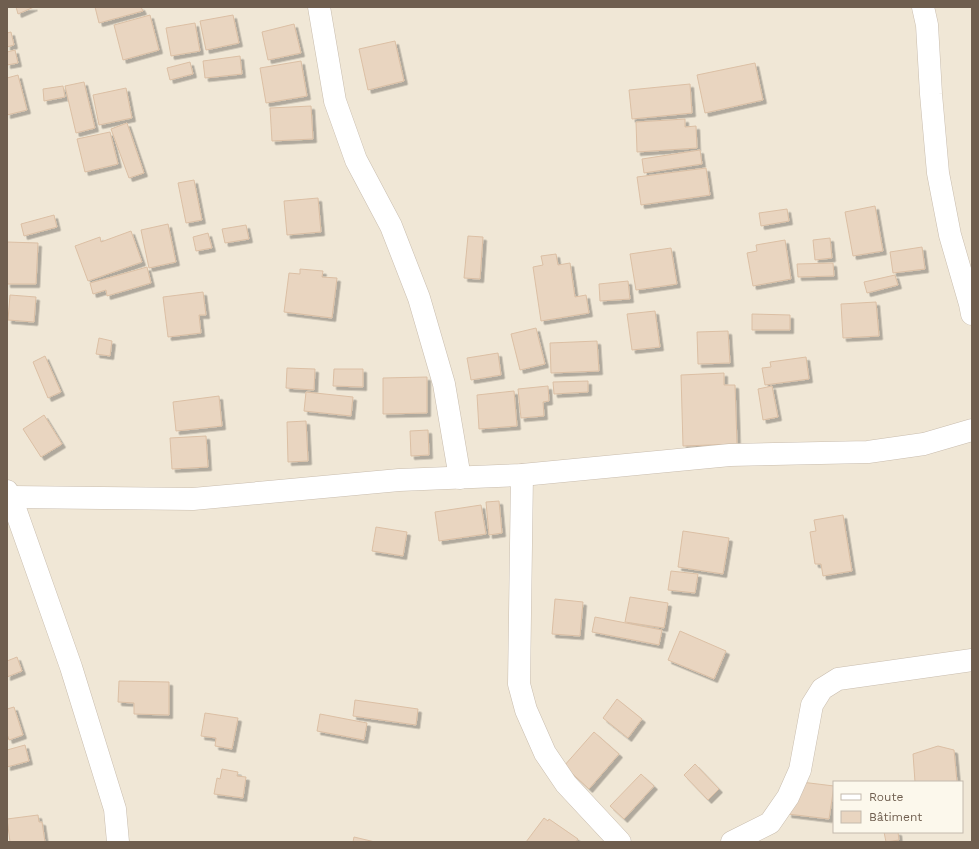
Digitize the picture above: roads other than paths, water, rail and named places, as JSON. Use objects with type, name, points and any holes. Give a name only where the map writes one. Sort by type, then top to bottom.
[{"type":"street","points":[[320,7],[335,101],[356,160],[391,226],[419,298],[444,384],[460,478]]},
{"type":"street","points":[[923,7],[927,25],[938,173],[950,235],[972,314]]},
{"type":"street","points":[[118,842],[115,809],[70,667],[9,494],[193,499],[400,480],[522,474],[730,455],[868,452],[924,444],[972,430]]},
{"type":"street","points":[[522,474],[519,684],[526,710],[545,753],[566,784],[620,842]]},
{"type":"street","points":[[732,842],[770,823],[788,797],[800,770],[812,705],[822,689],[838,679],[972,660]]}]
